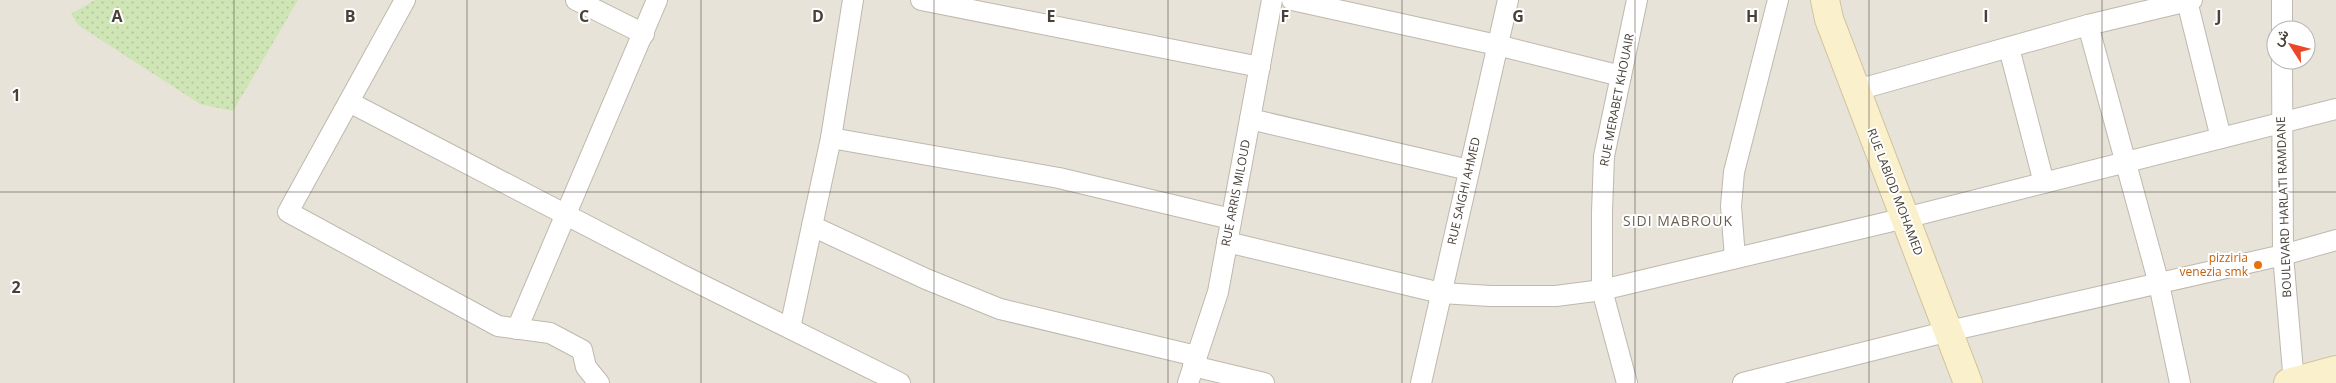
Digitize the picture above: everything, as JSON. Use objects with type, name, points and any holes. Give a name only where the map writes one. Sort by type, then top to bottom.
[{"type":"street","points":[[405,0],[288,212],[498,326],[550,333],[582,350],[586,367],[599,383]]},
{"type":"street","points":[[576,0],[644,34]]},
{"type":"street","points":[[517,329],[657,0]]},
{"type":"street","points":[[790,328],[831,138],[853,0]]},
{"type":"street","points":[[921,0],[1260,67]]},
{"type":"street","name":"RUE ARRIS MILOUD","points":[[1192,368],[1218,292],[1272,0]]},
{"type":"street","points":[[1292,0],[1497,45],[1621,76]]},
{"type":"street","name":"RUE SAIGHI AHMED","points":[[1421,383],[1508,0]]},
{"type":"street","name":"RUE MERABET KHOUAIR","points":[[1627,383],[1602,290],[1604,156],[1637,0]]},
{"type":"street","points":[[1735,258],[1731,206],[1734,172],[1778,0]]},
{"type":"street","name":"RUE LABIOD MOHAMED","points":[[1826,0],[1830,19],[1856,90],[1968,383]]},
{"type":"street","points":[[2282,0],[2282,20]]},
{"type":"street","points":[[1856,90],[2088,26],[2189,1],[2221,138]]},
{"type":"street","points":[[2088,26],[2127,162],[2159,284],[2180,383]]},
{"type":"street","points":[[2009,48],[2044,183]]},
{"type":"street","name":"BOULEVARD HARLATI RAMDANE","points":[[2282,70],[2283,255],[2292,383]]},
{"type":"street","points":[[349,102],[566,215],[900,383]]},
{"type":"street","points":[[1227,242],[1441,293],[1490,296],[1556,296],[1602,290],[1905,218],[2336,108]]},
{"type":"street","points":[[1250,119],[1469,170]]},
{"type":"street","points":[[831,138],[1059,178],[1231,219]]},
{"type":"street","points":[[812,226],[926,279],[1000,309],[1192,368],[1264,383]]},
{"type":"street","points":[[1743,383],[1949,331],[2283,255],[2336,240]]},
{"type":"street","points":[[2292,383],[2336,370]]},
{"type":"shaded area","points":[[0,0],[2336,0],[2336,383],[0,383]]},
{"type":"green space","points":[[95,0],[298,0],[233,111],[200,104],[78,25],[71,14]]},
{"type":"place","name":"pizziria venezia smk","points":[[2258,265]]},
{"type":"district","name":"SIDI MABROUK","points":[[1678,221]]}]
